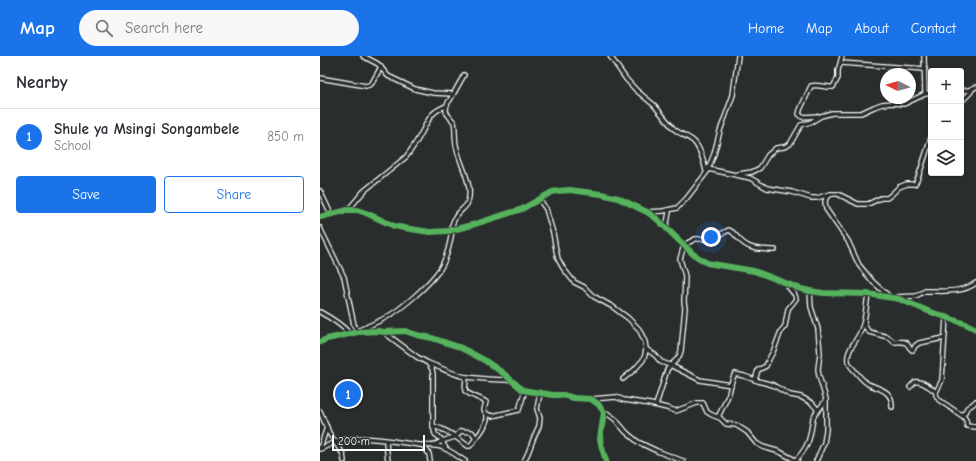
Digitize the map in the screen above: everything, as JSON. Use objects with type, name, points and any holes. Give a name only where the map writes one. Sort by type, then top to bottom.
[{"type":"street","points":[[362,56],[376,62],[388,76],[415,89],[433,93],[453,94]]},
{"type":"street","points":[[610,56],[636,90],[654,105],[673,128],[694,141],[707,170]]},
{"type":"street","points":[[647,212],[676,208],[686,199],[707,170],[714,154],[720,131],[733,95],[738,56]]},
{"type":"street","points":[[842,56],[838,70],[838,78],[833,87],[811,86],[803,102],[799,113],[800,116],[804,118],[837,112],[854,114],[862,113],[882,104],[904,104],[928,94]]},
{"type":"street","points":[[924,56],[925,94]]},
{"type":"street","points":[[841,63],[925,69]]},
{"type":"street","points":[[320,78],[366,86],[372,83],[381,67]]},
{"type":"street","points":[[348,210],[364,191],[406,157],[428,120],[439,109],[446,106],[464,75]]},
{"type":"street","points":[[964,91],[975,88]]},
{"type":"street","points":[[964,99],[975,88]]},
{"type":"street","points":[[320,342],[357,332],[386,318],[422,290],[432,280],[440,268],[448,248],[450,231],[456,217],[467,205],[469,193],[468,181],[456,149],[454,122],[447,114],[446,106]]},
{"type":"street","points":[[735,175],[752,172],[760,168],[768,156],[776,148],[784,147],[790,144],[801,125],[811,122],[821,116]]},
{"type":"street","points":[[707,170],[735,175],[753,180],[765,188],[792,192],[807,197],[817,198],[830,194],[838,194],[858,204],[868,204],[881,198],[887,198],[899,187],[907,184],[915,184],[930,140]]},
{"type":"street","points":[[320,191],[331,214]]},
{"type":"street","points":[[320,217],[348,210],[357,210],[394,226],[430,232],[450,231],[522,209],[552,192],[577,191],[601,194],[618,198],[647,212],[657,219],[693,254],[707,263],[754,271],[810,291],[823,293],[868,294],[899,299],[976,329]]},
{"type":"street","points":[[830,194],[825,200],[826,209],[848,241],[859,266],[873,282],[890,297],[916,296],[925,291],[966,289],[976,284]]},
{"type":"street","points":[[539,199],[546,209],[553,233],[558,259],[563,268],[574,282],[584,287],[593,296],[613,307],[633,322],[639,329],[646,342],[645,355],[641,363],[624,379]]},
{"type":"street","points":[[666,228],[669,210]]},
{"type":"street","points":[[320,228],[344,277],[354,325],[357,332]]},
{"type":"street","points":[[656,406],[666,373],[670,365],[677,361],[681,351],[685,308],[685,276],[680,259],[684,245],[695,239],[706,239],[729,230],[733,231],[738,239],[748,247],[775,250]]},
{"type":"street","points":[[755,380],[758,370],[766,366],[781,331],[785,326],[788,309],[796,299],[795,295],[785,283]]},
{"type":"street","points":[[810,291],[811,307],[818,329],[820,353],[818,369],[819,376],[826,400],[826,430],[824,443],[816,461]]},
{"type":"street","points":[[868,294],[862,330],[853,345],[848,357],[848,362],[863,380],[868,384],[883,390],[891,399],[892,407]]},
{"type":"street","points":[[320,312],[328,316],[351,334]]},
{"type":"street","points":[[946,317],[942,380],[936,392],[937,397],[939,400],[961,414],[965,419],[967,426],[976,427]]},
{"type":"street","points":[[864,320],[866,328],[869,332],[890,338],[894,342],[905,342],[912,350],[919,343],[944,338]]},
{"type":"street","points":[[351,334],[354,325]]},
{"type":"street","points":[[357,332],[405,331],[432,338],[458,347],[488,362],[525,390],[553,396],[563,395],[591,399],[616,397],[676,411],[697,403],[703,403],[707,412],[722,419],[726,424],[736,425],[747,432],[756,443],[763,447],[780,452],[797,461],[807,446],[813,418],[826,400]]},
{"type":"street","points":[[384,332],[417,357],[457,375],[512,381]]},
{"type":"street","points":[[646,349],[655,355],[661,362],[700,380],[731,385]]},
{"type":"street","points":[[428,363],[432,369],[433,379],[433,426],[435,434],[442,441],[446,449]]},
{"type":"street","points":[[432,369],[434,365]]},
{"type":"street","points":[[718,417],[728,397],[732,379],[735,374],[758,382],[773,385],[790,394],[805,399],[818,410]]},
{"type":"street","points":[[433,426],[444,430],[468,446],[470,446],[476,438],[484,426],[487,414],[484,410],[486,404],[465,391],[466,377]]},
{"type":"street","points":[[910,387],[914,383],[920,382],[936,392]]},
{"type":"street","points":[[487,414],[492,416],[519,410],[525,390]]},
{"type":"street","points":[[524,461],[539,426],[540,418],[537,409],[540,393]]},
{"type":"street","points":[[591,399],[615,419],[626,432],[638,442],[683,461]]},
{"type":"street","points":[[961,414],[964,414],[976,401]]},
{"type":"street","points":[[320,411],[334,442],[343,454],[344,461]]},
{"type":"street","points":[[604,411],[600,439],[606,461]]},
{"type":"street","points":[[320,449],[327,427]]},
{"type":"street","points":[[433,445],[455,437],[461,431],[472,432],[476,438]]},
{"type":"street","points":[[320,449],[334,442],[344,440],[355,439],[386,441],[433,445],[446,449],[465,461]]},
{"type":"street","points":[[386,441],[388,461]]},
{"type":"street","points":[[423,445],[429,454],[430,461]]},
{"type":"cycle path","points":[[320,217],[348,210],[357,210],[394,226],[430,232],[448,231],[522,209],[552,192],[570,190],[601,194],[618,198],[647,212],[657,219],[693,254],[707,263],[754,271],[810,291],[823,293],[868,294],[899,299],[976,329]]},
{"type":"cycle path","points":[[320,342],[358,332],[405,331],[459,347],[484,360],[503,373],[523,390],[553,395],[563,395],[574,398],[591,399],[598,404],[604,412],[600,439],[606,461]]},
{"type":"place","name":"Shule ya Msingi Songambele","points":[[348,394]]}]
